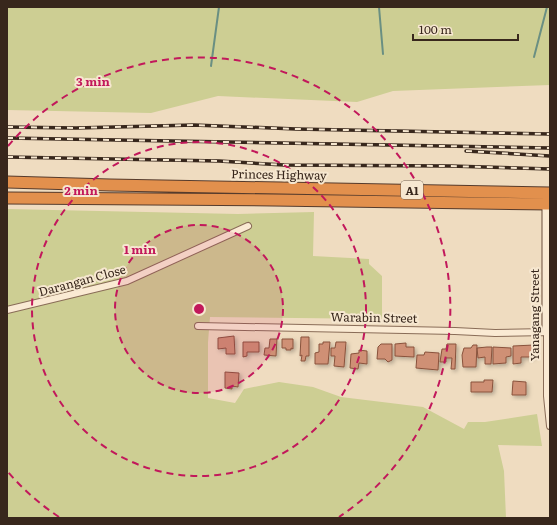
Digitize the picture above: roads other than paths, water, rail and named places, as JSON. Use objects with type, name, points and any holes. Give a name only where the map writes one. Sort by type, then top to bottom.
[{"type":"highway","name":"Princes Highway","points":[[7,182],[550,193]]},
{"type":"highway","name":"A1","points":[[7,198],[549,204]]},
{"type":"street","name":"Yanagang Street","points":[[549,204],[547,396],[550,426]]},
{"type":"street","name":"Darangan Close","points":[[7,310],[127,281],[248,226]]},
{"type":"street","name":"Warabin Street","points":[[198,326],[455,331],[495,334],[548,332]]},
{"type":"waterway","points":[[211,66],[219,7]]},
{"type":"waterway","points":[[379,7],[383,54]]},
{"type":"waterway","points":[[534,57],[547,7]]},
{"type":"railway","points":[[7,127],[76,128],[194,125],[296,129],[550,134]]},
{"type":"railway","points":[[7,138],[550,148]]},
{"type":"railway","points":[[466,151],[550,156]]},
{"type":"railway","points":[[7,157],[219,161],[284,165],[450,166],[550,169]]}]
